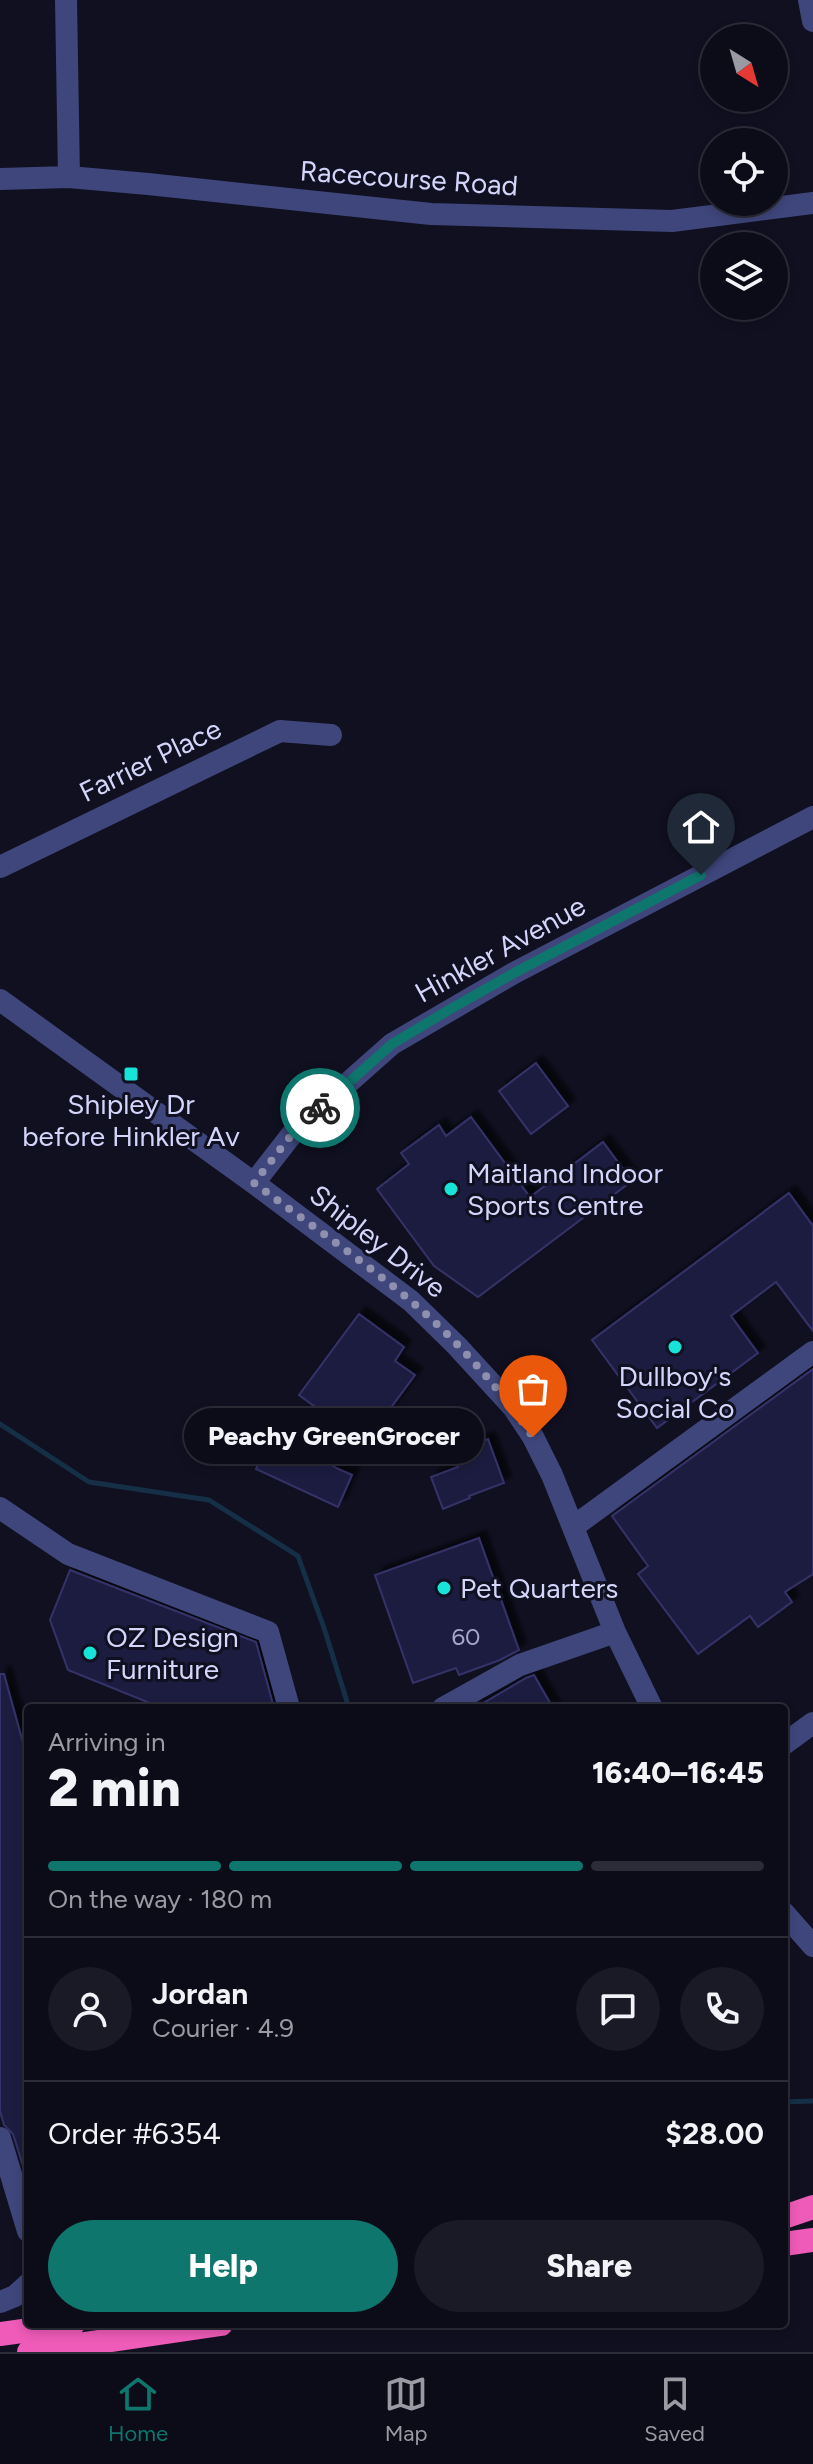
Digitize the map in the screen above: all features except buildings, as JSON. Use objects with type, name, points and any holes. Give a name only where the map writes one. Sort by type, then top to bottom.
[{"type":"highway","points":[[788,2216],[813,2207]]},
{"type":"highway","points":[[788,2243],[813,2240]]},
{"type":"highway","points":[[0,2334],[43,2328]]},
{"type":"highway","points":[[29,2352],[194,2328]]},
{"type":"street","points":[[66,0],[69,177]]},
{"type":"street","points":[[809,0],[813,21]]},
{"type":"street","name":"Racecourse Road","points":[[0,179],[69,177],[431,214],[672,221],[813,203]]},
{"type":"street","name":"Farrier Place","points":[[0,867],[280,731],[331,735]]},
{"type":"street","name":"Hinkler Avenue","points":[[254,1183],[296,1129],[392,1044],[514,973],[813,817]]},
{"type":"street","name":"Shipley Drive","points":[[0,1000],[254,1183],[411,1301],[457,1346],[513,1407],[533,1437],[552,1475],[615,1632],[650,1704]]},
{"type":"street","points":[[573,1527],[813,1352]]},
{"type":"street","points":[[0,1508],[68,1554],[268,1632],[288,1704]]},
{"type":"street","points":[[450,1704],[520,1665],[615,1632]]},
{"type":"street","points":[[788,1741],[813,1723]]},
{"type":"street","points":[[788,1918],[813,1946]]},
{"type":"street","points":[[0,2138],[24,2218]]},
{"type":"street","points":[[0,2302],[15,2296],[24,2288]]},
{"type":"waterway","points":[[0,1424],[89,1482],[209,1500],[298,1556],[348,1704]]},
{"type":"waterway","points":[[788,2102],[813,2101]]},
{"type":"way so far","points":[[320,1108],[296,1129],[254,1183],[411,1301],[513,1407],[533,1437]]},
{"type":"place","name":"Shipley Dr before Hinkler Av","points":[[131,1074]]},
{"type":"place","name":"Maitland Indoor Sports Centre","points":[[451,1189]]},
{"type":"place","name":"Dullboy's Social Co","points":[[675,1347]]},
{"type":"place","name":"Peachy GreenGrocer","points":[[533,1437]]},
{"type":"place","name":"Pet Quarters","points":[[444,1588]]},
{"type":"place","name":"OZ Design Furniture","points":[[90,1653]]},
{"type":"route","points":[[320,1108],[392,1044],[514,973],[701,875]]}]
